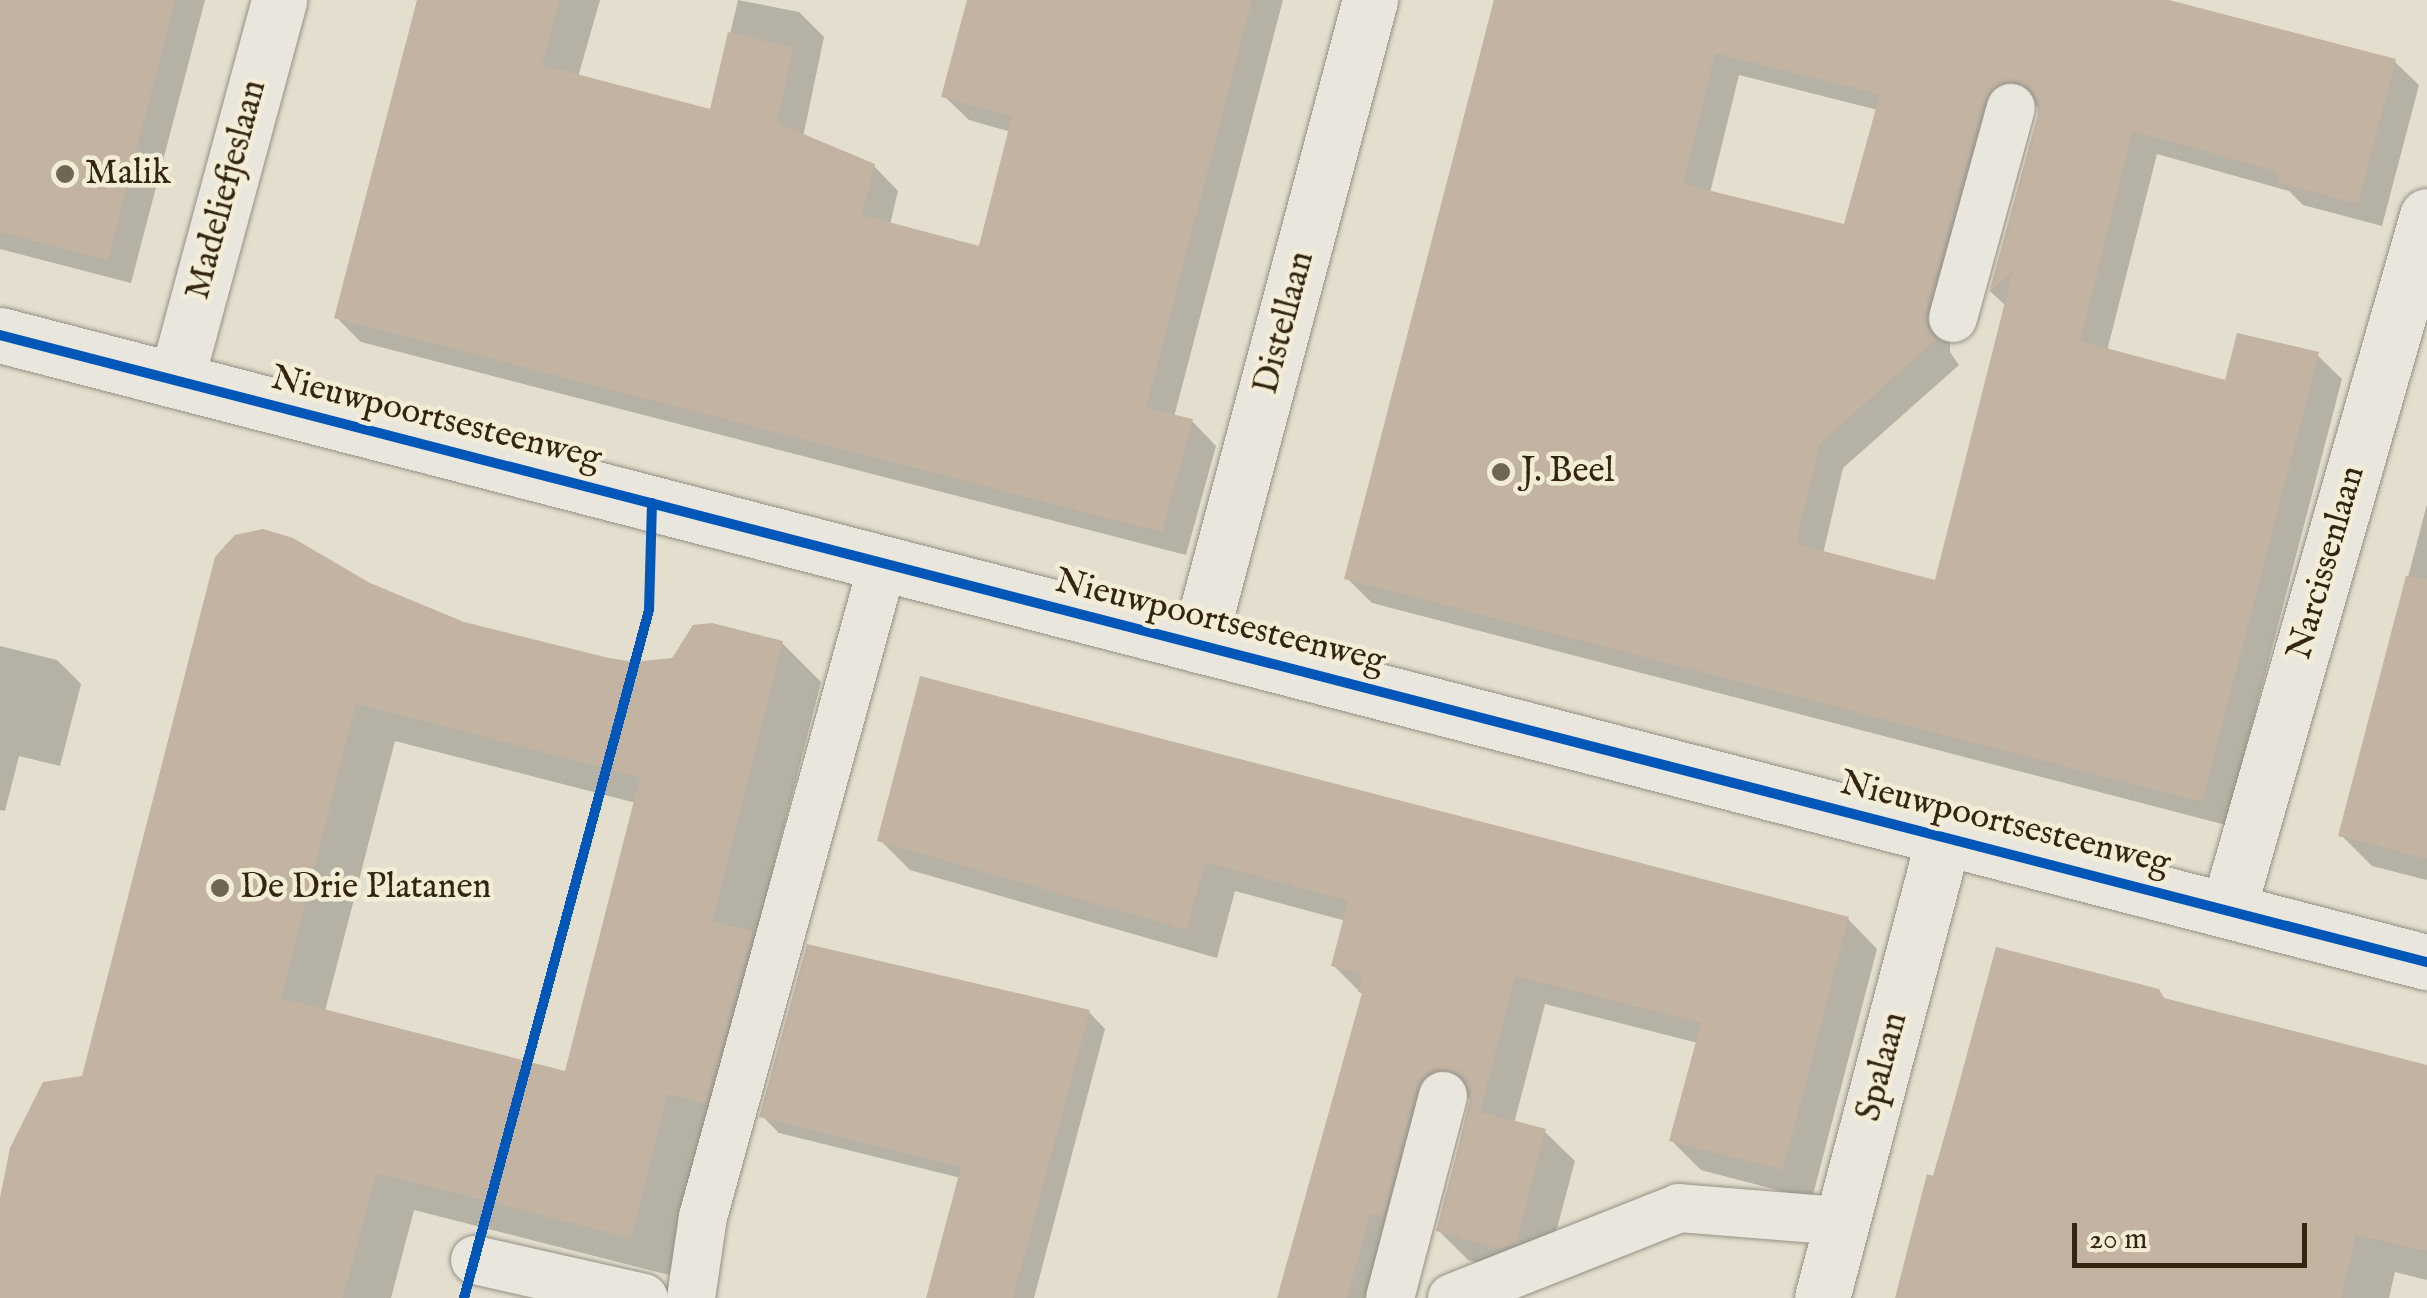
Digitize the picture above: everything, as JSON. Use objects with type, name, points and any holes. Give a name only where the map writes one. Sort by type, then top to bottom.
[{"type":"main road","name":"Madeliefjeslaan","points":[[176,380],[279,0]]},
{"type":"main road","name":"Distellaan","points":[[1198,645],[1370,0]]},
{"type":"main road","name":"Narcissenlaan","points":[[2228,910],[2427,216]]},
{"type":"main road","name":"Nieuwpoortsesteenweg","points":[[0,335],[2427,962]]},
{"type":"main road","name":"Spalaan","points":[[1822,1298],[1944,837]]},
{"type":"lane","points":[[1953,318],[2011,108]]},
{"type":"lane","points":[[691,1298],[703,1217],[883,563]]},
{"type":"lane","points":[[1390,1298],[1443,1096]]},
{"type":"lane","points":[[1452,1298],[1679,1208],[1842,1221]]},
{"type":"lane","points":[[475,1260],[644,1298]]},
{"type":"building","points":[[0,0],[175,0],[108,260],[0,232]]},
{"type":"building","points":[[417,0],[560,0],[542,65],[710,109],[728,32],[793,48],[777,123],[875,164],[862,215],[979,246],[1012,116],[941,97],[967,0],[1252,0],[1146,408],[1193,419],[1162,532],[334,318]]},
{"type":"building","points":[[1494,0],[2169,0],[2396,59],[2358,204],[2276,182],[2279,172],[2133,131],[2080,341],[2225,380],[2237,333],[2319,352],[2202,802],[1344,579]],"holes":[[[1715,53],[1880,94],[1844,224],[1683,184]],[[2017,81],[2030,88],[2037,100],[2038,114],[1989,293],[2013,270],[1935,580],[1796,544],[1820,444],[1936,339],[1927,326],[1926,311],[1984,101],[2003,82]]]},
{"type":"building","name":"De Drie Platanen","points":[[263,529],[293,538],[370,583],[464,622],[609,658],[634,662],[672,658],[693,625],[712,623],[783,641],[712,922],[753,931],[706,1104],[667,1094],[631,1238],[376,1173],[343,1298],[0,1298],[0,1198],[10,1148],[43,1082],[82,1076],[215,557],[235,535]],"holes":[[[356,704],[640,777],[565,1071],[281,998]]]},
{"type":"building","points":[[2406,576],[2427,579],[2427,859],[2338,836]]},
{"type":"building","points":[[920,676],[1849,917],[1783,1170],[1669,1141],[1701,1023],[1515,976],[1480,1112],[1546,1129],[1516,1243],[1500,1249],[1436,1231],[1470,1102],[1469,1088],[1462,1076],[1437,1069],[1424,1076],[1416,1089],[1383,1217],[1370,1213],[1347,1298],[1277,1298],[1362,993],[1358,992],[1362,975],[1331,966],[1348,901],[1205,862],[1187,930],[877,841]]},
{"type":"building","points":[[807,944],[1090,1010],[1013,1298],[926,1298],[961,1167],[759,1117]]},
{"type":"building","points":[[1996,947],[2159,989],[2164,998],[2427,1065],[2427,1251],[2356,1235],[2341,1298],[1895,1298],[1927,1174],[1934,1176]]},
{"type":"cycle path","points":[[0,335],[2427,962]]},
{"type":"cycle path","points":[[464,1298],[649,610],[652,503]]},
{"type":"place","name":"Malik","points":[[65,174]]},
{"type":"place","name":"J. Beel","points":[[1501,472]]},
{"type":"place","name":"De Drie Platanen","points":[[220,888]]}]
